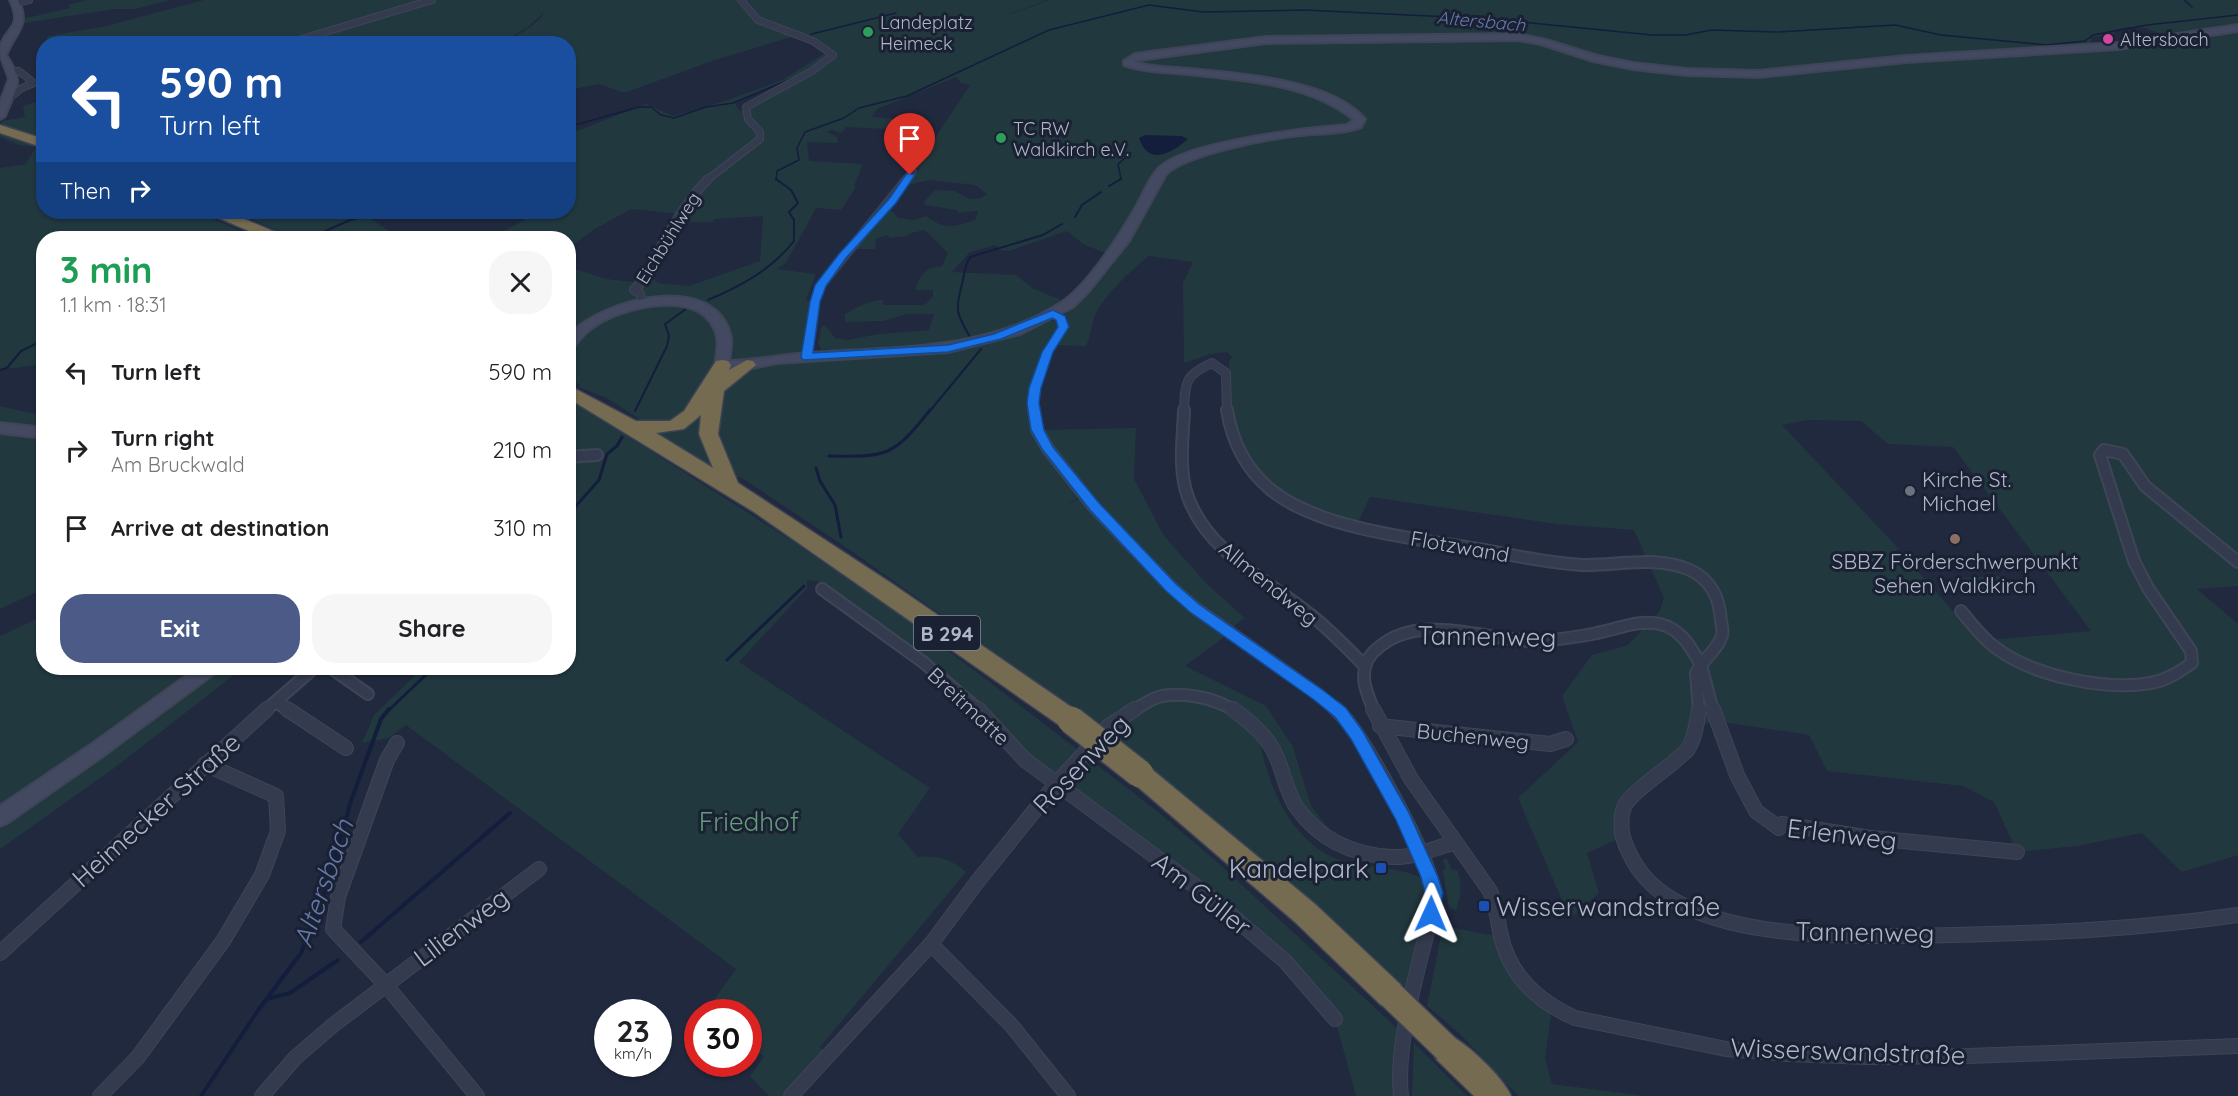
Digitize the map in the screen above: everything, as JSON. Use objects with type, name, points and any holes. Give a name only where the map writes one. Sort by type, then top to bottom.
[{"type":"highway","points":[[0,129],[36,141]]},
{"type":"highway","points":[[233,219],[261,231]]},
{"type":"highway","points":[[632,428],[670,428],[687,421],[720,372],[747,365]]},
{"type":"highway","points":[[720,372],[709,413],[708,434],[715,456],[725,470],[729,487]]},
{"type":"highway","name":"B 294","points":[[576,394],[729,487],[920,614],[1071,720],[1140,774],[1305,913],[1496,1096]]},
{"type":"street","points":[[0,116],[14,79],[12,71],[1,55],[19,25],[20,14],[15,1],[29,0]]},
{"type":"street","points":[[313,36],[432,0]]},
{"type":"street","name":"Eichbühlweg","points":[[643,302],[639,292],[634,290],[642,283],[664,241],[700,187],[717,171],[760,139],[760,132],[748,118],[746,107],[812,71],[833,55],[813,40],[758,20],[741,0]]},
{"type":"street","points":[[576,337],[592,321],[616,309],[643,302],[686,302],[706,310],[718,320],[722,328],[726,346],[720,372],[770,359],[957,347],[997,337],[1053,313],[1068,304],[1083,289],[1123,241],[1146,203],[1161,172],[1171,163],[1191,155],[1272,137],[1348,128],[1357,124],[1360,119],[1342,105],[1312,93],[1262,80],[1138,67],[1127,63],[1135,57],[1266,40],[1518,37],[1543,42],[1596,59],[1633,66],[1696,72],[1759,74],[1906,59],[2118,46],[2238,28]]},
{"type":"street","points":[[7,100],[22,88],[34,83],[20,71],[12,71]]},
{"type":"street","points":[[807,357],[815,302],[821,285],[843,256],[892,201],[913,171]]},
{"type":"street","points":[[1053,313],[1061,319],[1063,327],[1047,352],[1035,388],[1033,403],[1037,430],[1048,449],[1094,507],[1179,594],[1195,608],[1340,712],[1357,735],[1404,818],[1430,877],[1433,900],[1403,1040],[1399,1079],[1401,1096]]},
{"type":"street","points":[[747,365],[770,359]]},
{"type":"street","name":"Allmendweg","points":[[1212,363],[1190,373],[1185,389],[1184,461],[1187,496],[1195,512],[1207,531],[1233,557],[1311,615],[1364,665]]},
{"type":"street","name":"Flotzwand","points":[[1212,363],[1226,373],[1228,415],[1243,456],[1253,473],[1275,493],[1327,517],[1389,533],[1549,561],[1584,565],[1654,563],[1678,567],[1703,578],[1717,594],[1722,636],[1701,665]]},
{"type":"street","points":[[0,428],[36,432]]},
{"type":"street","points":[[1961,611],[1978,633],[2003,653],[2078,682],[2126,685],[2169,680],[2183,673],[2192,663],[2191,651],[2148,588],[2134,561],[2100,455],[2104,450],[2123,454],[2145,486],[2238,562]]},
{"type":"street","points":[[576,456],[597,455]]},
{"type":"street","name":"Breitmatte","points":[[822,589],[885,633],[947,682],[1004,735],[1025,760],[1056,784]]},
{"type":"street","name":"Tannenweg","points":[[1364,665],[1373,652],[1391,638],[1416,631],[1533,641],[1578,637],[1646,623],[1661,624],[1674,630],[1686,639],[1701,665],[1696,673],[1699,708],[1696,727],[1688,749],[1626,803],[1622,814],[1622,837],[1631,861],[1647,881],[1670,898],[1718,918],[1801,934],[1841,937],[2095,931],[2165,926],[2238,915]]},
{"type":"street","points":[[1364,665],[1363,677],[1369,701],[1380,726],[1455,842]]},
{"type":"street","name":"Erlenweg","points":[[1701,665],[1716,721],[1737,775],[1756,811],[1779,828],[1782,824],[1871,838],[2017,852]]},
{"type":"street","points":[[0,817],[96,751],[199,675]]},
{"type":"street","name":"Heimecker Straße","points":[[0,953],[205,764],[306,675]]},
{"type":"street","points":[[342,675],[368,694]]},
{"type":"street","name":"Rosenweg","points":[[791,1096],[931,944],[977,882],[1056,784],[1109,726],[1127,713],[1162,696],[1197,696],[1217,702],[1232,709],[1252,724],[1272,747],[1296,807],[1323,837],[1344,848],[1363,854],[1393,857],[1418,853],[1455,842]]},
{"type":"street","points":[[276,702],[346,748]]},
{"type":"street","name":"Buchenweg","points":[[1380,726],[1550,744],[1566,739]]},
{"type":"street","points":[[397,743],[387,760],[338,897],[333,929],[384,984],[477,1096]]},
{"type":"street","points":[[100,1096],[138,1057],[223,941],[262,874],[278,831],[276,796],[205,764]]},
{"type":"street","name":"Am Güller","points":[[1056,784],[1210,897],[1285,961],[1335,1019]]},
{"type":"street","name":"Wisserswandstraße","points":[[1455,842],[1490,891],[1498,911],[1501,937],[1518,976],[1533,993],[1552,1008],[1575,1018],[1726,1049],[1789,1054],[1868,1057],[1969,1056],[2238,1046]]},
{"type":"street","name":"Lilienweg","points":[[262,1096],[295,1058],[384,984],[539,869]]},
{"type":"street","points":[[931,944],[1012,1026],[1068,1096]]},
{"type":"green space","points":[[87,0],[171,0],[135,9],[114,9],[24,23],[22,19],[70,8],[68,5]]},
{"type":"green space","points":[[204,0],[740,0],[744,5],[752,1],[746,3],[741,0],[1047,0],[985,23],[1050,0],[2238,0],[2238,586],[2197,589],[2238,624],[2238,855],[2182,872],[2142,833],[2077,846],[2017,852],[1994,802],[1963,786],[1827,771],[1809,735],[1716,721],[1696,727],[1688,749],[1626,803],[1622,837],[1587,853],[1599,893],[1570,919],[1518,798],[1578,742],[1562,696],[1592,655],[1628,645],[1659,612],[1664,598],[1634,530],[1557,524],[1370,497],[1356,526],[1327,517],[1262,482],[1230,426],[1229,362],[1232,357],[1227,352],[1210,354],[1184,363],[1183,283],[1193,262],[1149,256],[1135,267],[1104,300],[1094,319],[1086,346],[1055,345],[1068,322],[1064,311],[1110,255],[1083,244],[1067,231],[1009,251],[999,250],[996,245],[970,252],[952,272],[1016,275],[1032,288],[1063,301],[1046,314],[997,335],[999,341],[1051,320],[1059,323],[1059,328],[1033,381],[1028,401],[1028,418],[1033,434],[1044,452],[1081,497],[1065,505],[1085,497],[1037,430],[1136,428],[1134,479],[1164,536],[1209,586],[1245,618],[1227,631],[1223,638],[1185,666],[1266,706],[1293,747],[1311,806],[1329,829],[1327,833],[1305,812],[1272,747],[1261,748],[1278,797],[1296,827],[1321,851],[1337,859],[1359,865],[1403,871],[1423,878],[1425,920],[1419,947],[1405,987],[1317,909],[1105,731],[850,550],[742,478],[718,471],[651,433],[658,431],[607,398],[578,387],[580,385],[576,382],[576,269],[606,279],[633,282],[680,214],[631,209],[595,229],[576,243],[576,231],[503,231],[525,219],[576,219],[576,131],[646,104],[673,116],[725,101],[782,80],[827,52],[798,35],[622,92],[599,84],[576,89],[576,36],[516,36],[536,22],[544,12],[527,28],[512,36],[48,36],[102,27]],"holes":[[[2128,27],[2146,28],[2166,37],[2104,48],[2057,48],[2091,43],[2091,37],[2114,34],[2114,30]],[[956,77],[961,83],[970,85],[916,167],[919,169],[908,185],[929,180],[975,185],[987,194],[981,198],[970,199],[954,191],[935,190],[924,202],[925,205],[957,210],[958,213],[978,211],[975,220],[949,226],[939,224],[926,216],[915,220],[898,218],[892,211],[887,211],[853,249],[875,249],[876,239],[888,235],[889,238],[907,236],[907,234],[925,230],[948,253],[942,266],[927,270],[917,284],[915,290],[933,290],[933,296],[922,305],[883,305],[883,300],[863,305],[845,314],[845,322],[883,321],[907,314],[934,314],[929,330],[879,334],[847,340],[835,338],[826,326],[822,326],[818,343],[821,349],[836,350],[938,345],[800,361],[811,301],[806,300],[816,274],[776,269],[786,263],[816,208],[841,210],[856,187],[854,186],[863,164],[809,161],[807,142],[838,143],[837,137],[827,132],[832,130],[842,133],[846,127],[929,131],[922,121],[872,117],[877,109]],[[779,84],[782,86],[742,111],[735,103]],[[763,216],[760,261],[689,286],[658,283],[654,279],[678,222],[713,222],[714,219]],[[1808,420],[1861,421],[1888,444],[1953,447],[2091,631],[1979,641],[1917,570],[1914,570],[1896,550],[1899,549],[1782,425]]]},
{"type":"green space","points":[[36,102],[36,147],[19,145],[0,137],[2,121],[25,117],[23,106]]},
{"type":"green space","points":[[36,147],[36,219],[214,219],[240,231],[36,231],[36,365],[0,370],[0,168],[26,164]]},
{"type":"green space","points":[[251,219],[371,219],[389,231],[278,231]]},
{"type":"green space","name":"Friedhof","points":[[576,403],[789,539],[896,612],[1157,811],[1216,861],[1399,1030],[1396,1096],[1356,1096],[1335,1019],[1285,961],[1088,808],[947,682],[822,589],[818,581],[807,580],[807,588],[739,662],[930,788],[898,834],[918,857],[944,859],[966,872],[820,1047],[830,1055],[791,1096],[769,1096],[751,1077],[762,1077],[764,1057],[762,1055],[762,999],[714,999],[736,969],[406,725],[389,738],[362,743],[374,715],[416,675],[576,675]]},
{"type":"green space","points":[[0,406],[36,414],[36,592],[0,609]]},
{"type":"green space","points":[[1999,576],[2013,593],[1976,595],[1962,578]]},
{"type":"green space","points":[[36,619],[36,675],[234,675],[113,769],[0,849],[0,636]]},
{"type":"green space","points":[[1447,858],[1451,869],[1458,871],[1459,876],[1460,891],[1456,910],[1449,908],[1443,871],[1446,868],[1442,860]]},
{"type":"green space","points":[[1443,926],[1501,937],[1508,957],[1552,1008],[1545,1059],[1552,1084],[1645,1096],[1518,1096],[1459,1033],[1427,1006]]},
{"type":"green space","points":[[1414,1043],[1467,1096],[1412,1096]]},
{"type":"water","points":[[1145,135],[1182,136],[1188,139],[1167,153],[1154,155],[1143,147],[1139,138]]},
{"type":"waterway","points":[[2184,0],[2192,7]]},
{"type":"waterway","points":[[749,4],[755,12]]},
{"type":"waterway","name":"Altersbach","points":[[776,179],[777,171],[799,160],[797,148],[805,132],[844,118],[859,108],[907,96],[1049,30],[1149,5],[1203,12],[1305,10],[1491,19],[1652,35],[1685,35],[1712,30],[1776,32],[1895,25],[1941,35],[2047,45],[2085,41],[2093,35],[2147,25],[2238,15]]},
{"type":"waterway","points":[[812,39],[809,36],[812,34],[896,13]]},
{"type":"waterway","points":[[576,125],[639,107],[651,107],[661,115],[674,118],[706,107],[733,103],[793,78]]},
{"type":"waterway","points":[[1121,179],[1118,164],[1131,153]]},
{"type":"waterway","name":"Altersbach","points":[[708,300],[755,276],[776,260],[794,241],[794,220],[789,212],[798,203],[791,190],[776,179]]},
{"type":"waterway","points":[[1109,186],[1121,179]]},
{"type":"waterway","points":[[1075,217],[1082,205],[1101,192]]},
{"type":"waterway","points":[[326,231],[354,219]]},
{"type":"waterway","points":[[970,337],[958,311],[960,293],[970,257],[1043,235],[1062,224]]},
{"type":"waterway","name":"Altersbach","points":[[635,411],[667,346],[669,336],[665,324],[686,309]]},
{"type":"waterway","points":[[0,370],[7,368],[21,351],[36,344]]},
{"type":"waterway","points":[[929,412],[981,349]]},
{"type":"waterway","points":[[829,456],[864,456],[887,451],[907,437],[930,410]]},
{"type":"waterway","name":"Altersbach","points":[[576,506],[599,480],[607,454],[617,446],[622,437]]},
{"type":"waterway","points":[[816,468],[820,481],[835,505],[841,537]]},
{"type":"waterway","points":[[727,660],[804,586]]},
{"type":"waterway","name":"Altersbach","points":[[388,711],[426,675]]},
{"type":"waterway","name":"Altersbach","points":[[201,1096],[259,1009],[301,953],[328,883],[351,801],[381,719],[389,709]]},
{"type":"waterway","points":[[361,942],[510,813]]},
{"type":"waterway","points":[[267,999],[290,993],[338,960]]},
{"type":"place","name":"Landeplatz Heimeck","points":[[868,32]]},
{"type":"place","name":"Altersbach","points":[[2108,39]]},
{"type":"place","name":"TC RW Waldkirch e.V.","points":[[1001,138]]},
{"type":"place","name":"Kirche St. Michael","points":[[1910,491]]},
{"type":"place","name":"SBBZ Förderschwerpunkt Sehen Waldkirch","points":[[1955,539]]},
{"type":"place","name":"Kandelpark","points":[[1381,868]]},
{"type":"place","name":"Wisserwandstraße","points":[[1484,906]]},
{"type":"route","points":[[910,175],[892,201],[843,256],[821,285],[815,302],[807,357],[957,347],[997,337],[1053,313],[1061,319],[1063,327],[1047,352],[1035,388],[1033,403],[1037,430],[1048,449],[1094,507],[1171,587],[1195,608],[1340,712],[1357,735],[1404,818],[1430,877],[1434,893],[1431,914]]}]
